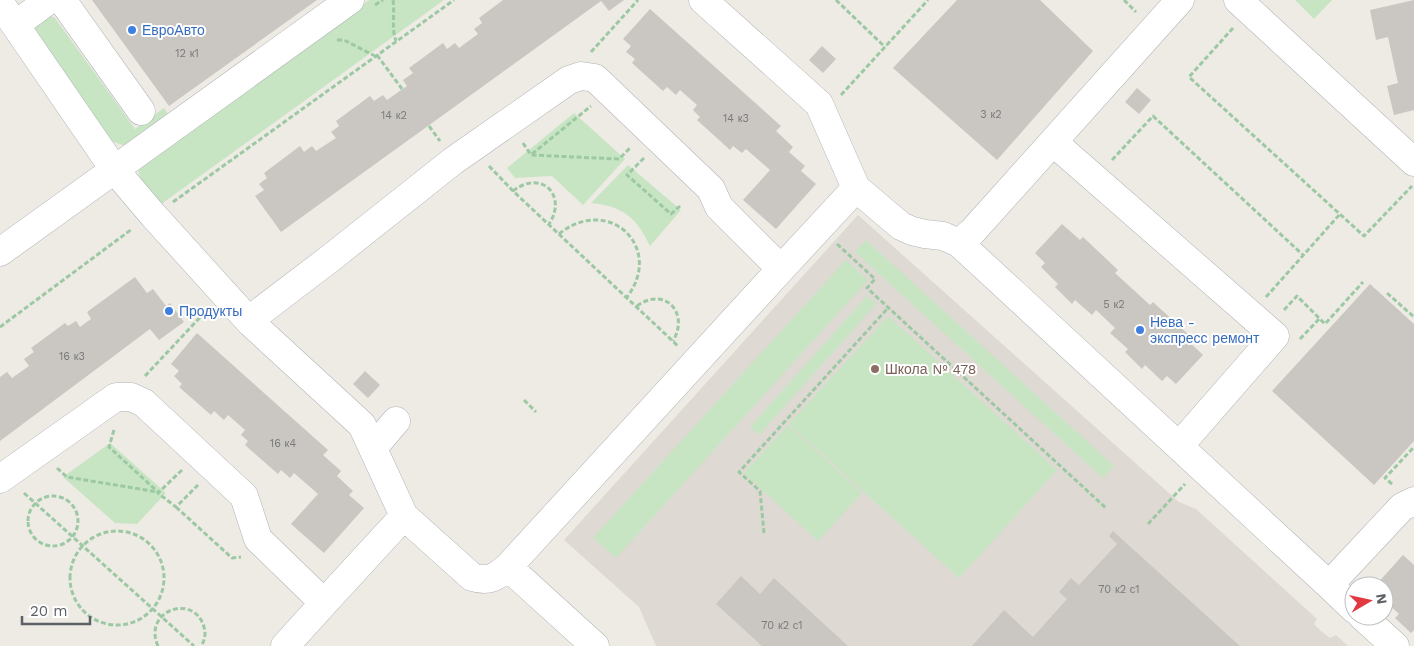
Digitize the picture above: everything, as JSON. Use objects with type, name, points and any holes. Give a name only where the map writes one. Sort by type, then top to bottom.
[{"type":"lane","points":[[49,0],[7,14],[114,169],[152,215],[250,322],[362,426],[404,516],[472,576],[483,580],[497,576],[508,567],[856,188]]},
{"type":"lane","points":[[62,0],[141,111]]},
{"type":"lane","points":[[0,252],[350,0]]},
{"type":"lane","points":[[703,0],[819,104],[856,188],[901,226],[919,233],[943,236],[958,244],[1344,599]]},
{"type":"lane","points":[[958,244],[972,232],[1180,0]]},
{"type":"lane","points":[[1243,5],[1412,178]]},
{"type":"lane","points":[[250,322],[260,311],[332,257],[453,161],[569,80],[581,76],[595,78],[711,189],[719,207],[781,269]]},
{"type":"lane","points":[[1053,142],[1275,336],[1179,446]]},
{"type":"lane","points":[[3,477],[116,397],[131,397],[144,403],[244,496],[258,539],[324,603]]},
{"type":"lane","points":[[372,448],[396,421]]},
{"type":"lane","points":[[1329,585],[1402,507],[1406,495]]},
{"type":"lane","points":[[295,643],[324,603],[404,516]]},
{"type":"lane","points":[[508,567],[595,646]]},
{"type":"lane","points":[[1373,626],[1395,646]]},
{"type":"path","points":[[393,0],[395,12],[393,35],[396,42]]},
{"type":"path","points":[[0,327],[152,215],[454,0]]},
{"type":"path","points":[[586,58],[638,0]]},
{"type":"path","points":[[836,0],[886,47]]},
{"type":"path","points":[[840,96],[928,0]]},
{"type":"path","points":[[1124,0],[1137,12]]},
{"type":"path","points":[[1243,5],[1189,77],[1364,236],[1412,178]]},
{"type":"path","points":[[333,40],[344,40],[376,56],[402,89]]},
{"type":"path","points":[[531,155],[595,102]]},
{"type":"path","points":[[1096,178],[1153,116],[1303,255]]},
{"type":"path","points":[[428,126],[442,144]]},
{"type":"path","points":[[531,155],[619,159],[636,141]]},
{"type":"path","points":[[528,151],[531,155]]},
{"type":"path","points":[[649,154],[628,175],[671,214],[680,206]]},
{"type":"path","points":[[485,162],[513,191],[696,362]]},
{"type":"path","points":[[513,191],[531,182],[541,184],[549,189],[554,197],[556,206],[555,215],[549,224]]},
{"type":"path","points":[[1261,302],[1340,214]]},
{"type":"path","points":[[559,234],[574,224],[592,219],[604,220],[615,224],[625,232],[633,241],[638,252],[640,264],[639,276],[627,298]]},
{"type":"path","points":[[835,241],[875,278],[866,288],[1107,509]]},
{"type":"path","points":[[1277,317],[1297,296],[1325,324],[1363,282]]},
{"type":"path","points":[[1387,293],[1414,317]]},
{"type":"path","points":[[637,306],[644,301],[656,298],[668,302],[675,308],[680,321],[679,331],[673,341]]},
{"type":"path","points":[[764,533],[760,491],[739,472],[888,308]]},
{"type":"path","points":[[143,378],[207,310]]},
{"type":"path","points":[[524,400],[536,412]]},
{"type":"path","points":[[1406,495],[1385,478],[1414,447]]},
{"type":"path","points":[[110,448],[232,558]]},
{"type":"path","points":[[67,477],[158,492],[206,461]]},
{"type":"path","points":[[176,507],[206,461]]},
{"type":"path","points":[[1148,524],[1201,467]]},
{"type":"path","points":[[3,477],[194,646]]},
{"type":"path","points":[[58,496],[66,499],[77,513],[77,530],[73,537],[65,544],[55,546],[45,545],[36,540],[30,532],[29,512],[42,498],[58,496]]},
{"type":"path","points":[[114,530],[133,533],[148,542],[159,557],[164,575],[161,593],[152,609],[138,620],[120,625],[101,622],[85,613],[74,598],[69,580],[72,561],[82,545],[97,534],[114,530]]},
{"type":"path","points":[[158,646],[154,635],[156,625],[161,617],[169,611],[178,608],[188,610],[197,615],[202,622],[205,632],[201,646]]},
{"type":"shaded area","name":"Школа № 478","points":[[858,215],[1179,502],[1196,509],[1317,619],[1314,624],[1321,631],[1330,638],[1336,635],[1348,646],[656,646],[639,607],[564,540]]},
{"type":"green space","points":[[369,0],[444,0],[160,205],[141,182],[138,169],[143,163]]},
{"type":"green space","points":[[1295,0],[1332,0],[1314,19]]},
{"type":"green space","points":[[49,15],[55,18],[135,129],[164,108],[170,117],[128,145],[113,142],[30,26]]},
{"type":"green space","points":[[574,113],[625,159],[583,205],[552,176],[515,178],[507,168]]},
{"type":"green space","points":[[628,165],[681,210],[650,246],[640,228],[628,215],[612,207],[591,203]]},
{"type":"green space","points":[[866,240],[1114,466],[1103,478],[855,252]]},
{"type":"green space","points":[[846,260],[868,280],[616,558],[593,538]]},
{"type":"green space","points":[[867,296],[876,304],[759,435],[750,427]]},
{"type":"green space","points":[[888,316],[1057,470],[959,578],[789,424]]},
{"type":"green space","points":[[788,425],[862,493],[818,541],[744,473]]},
{"type":"green space","points":[[110,443],[166,493],[137,524],[115,523],[63,477]]},
{"type":"building","points":[[92,0],[317,0],[169,106]]},
{"type":"building","points":[[503,0],[624,0],[609,11],[601,1],[281,232],[255,196],[264,190],[259,184],[267,178],[264,173],[300,146],[304,152],[312,146],[316,151],[336,138],[331,132],[339,126],[336,121],[370,96],[374,101],[383,95],[387,100],[407,86],[403,80],[413,73],[409,68],[443,43],[447,49],[455,43],[459,48],[478,34],[474,29],[482,23],[479,18]]},
{"type":"building","points":[[957,0],[1040,0],[1093,51],[997,160],[893,68]]},
{"type":"building","points":[[1414,0],[1414,110],[1394,115],[1387,86],[1398,83],[1388,37],[1376,40],[1370,10]]},
{"type":"building","points":[[650,9],[781,126],[776,131],[793,147],[789,152],[805,166],[801,171],[816,184],[776,229],[743,200],[770,170],[746,149],[742,153],[733,146],[730,150],[697,120],[700,117],[693,110],[697,105],[680,90],[676,95],[667,87],[663,91],[632,63],[635,59],[626,52],[631,46],[623,39]]},
{"type":"building","points":[[822,46],[836,59],[823,73],[809,60]]},
{"type":"building","points":[[1137,88],[1151,100],[1139,114],[1125,102]]},
{"type":"building","points":[[1062,224],[1080,240],[1083,237],[1118,270],[1115,273],[1150,305],[1153,302],[1189,335],[1186,339],[1203,355],[1176,384],[1167,376],[1162,381],[1145,365],[1142,369],[1125,352],[1128,349],[1110,333],[1115,328],[1096,310],[1092,315],[1075,300],[1072,304],[1055,287],[1058,284],[1041,267],[1045,263],[1035,253]]},
{"type":"building","points":[[135,277],[147,293],[153,289],[166,306],[170,303],[184,322],[159,340],[150,329],[0,441],[0,377],[7,372],[12,378],[29,366],[24,359],[34,352],[31,348],[65,323],[68,326],[76,321],[80,327],[91,319],[87,312]]},
{"type":"building","points":[[1370,284],[1414,324],[1414,441],[1374,485],[1272,391]]},
{"type":"building","points":[[197,333],[328,450],[323,455],[341,471],[337,476],[353,491],[349,495],[364,508],[324,553],[291,524],[318,494],[294,473],[290,478],[281,470],[278,474],[245,445],[248,441],[241,435],[245,430],[228,415],[224,420],[214,411],[211,415],[179,387],[182,384],[174,376],[179,371],[171,364]]},
{"type":"building","points":[[365,371],[380,385],[368,398],[353,384]]},
{"type":"building","points":[[1113,531],[1240,646],[972,646],[1004,610],[1033,637],[1067,599],[1059,592],[1071,578],[1079,585],[1117,544],[1109,536]]},
{"type":"building","points":[[1403,555],[1414,565],[1414,630],[1411,633],[1395,618],[1399,614],[1394,609],[1394,576],[1384,576]]},
{"type":"building","points":[[741,576],[760,594],[774,578],[848,646],[762,646],[716,604]]},
{"type":"place","name":"ЕвроАвто","points":[[132,30]]},
{"type":"place","name":"Продукты","points":[[169,311]]},
{"type":"place","name":"Нева - экспресс ремонт","points":[[1140,330]]},
{"type":"place","name":"Школа № 478","points":[[875,369]]}]
